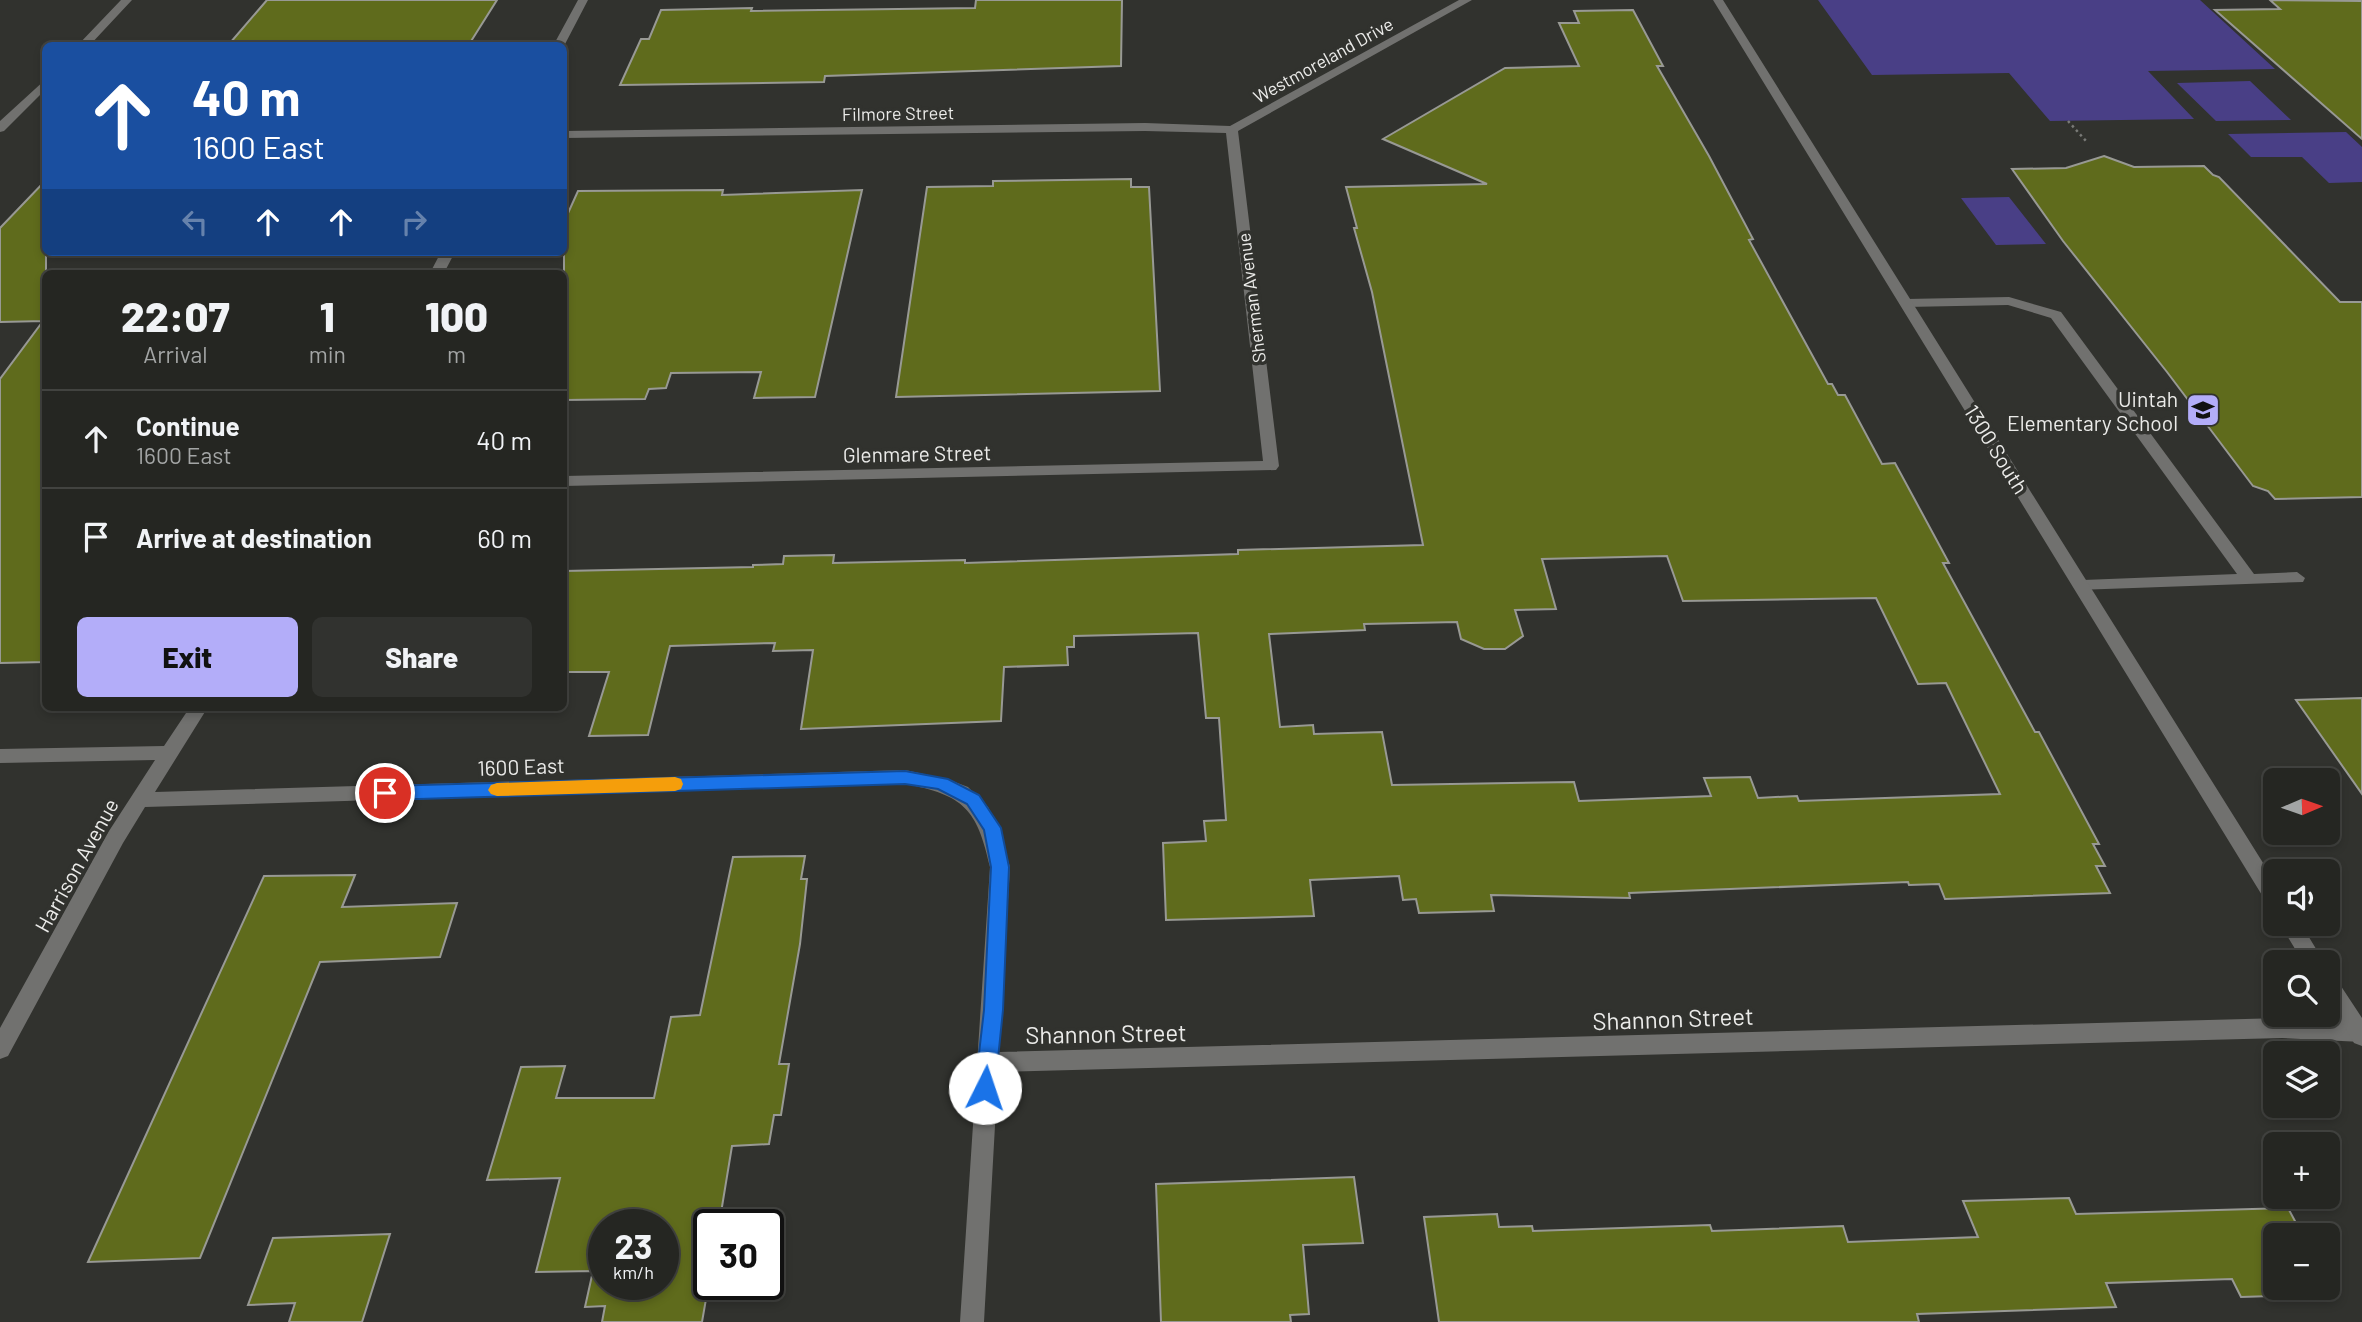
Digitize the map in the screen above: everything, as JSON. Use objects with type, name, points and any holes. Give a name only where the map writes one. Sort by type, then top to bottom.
[{"type":"street","points":[[86,42],[127,0]]},
{"type":"street","points":[[560,42],[583,0]]},
{"type":"street","name":"Westmoreland Drive","points":[[1232,130],[1467,0]]},
{"type":"street","name":"1300 South","points":[[1718,0],[2263,879]]},
{"type":"street","points":[[0,128],[42,86]]},
{"type":"street","name":"Filmore Street","points":[[567,134],[1132,127],[1232,130]]},
{"type":"street","name":"Sherman Avenue","points":[[1232,130],[1271,466]]},
{"type":"street","points":[[1906,303],[2009,301],[2056,315],[2250,580]]},
{"type":"street","name":"Glenmare Street","points":[[567,481],[1271,466]]},
{"type":"street","points":[[2083,586],[2297,578]]},
{"type":"street","name":"Harrison Avenue","points":[[0,1049],[138,800],[196,711]]},
{"type":"street","points":[[0,756],[169,752]]},
{"type":"street","name":"1600 East","points":[[138,800],[905,777],[942,783],[973,800],[992,828],[1000,867],[993,1010],[987,1062]]},
{"type":"street","points":[[2340,1002],[2361,1034]]},
{"type":"street","name":"Shannon Street","points":[[987,1062],[2282,1028],[2361,1034]]},
{"type":"street","points":[[972,1322],[987,1062]]},
{"type":"path","points":[[2068,121],[2086,141]]},
{"type":"shaded area","points":[[1818,0],[2200,0],[2275,69],[2148,71],[2194,119],[2050,121],[2009,73],[1872,75]]},
{"type":"shaded area","points":[[2250,81],[2291,120],[2216,121],[2177,83]]},
{"type":"shaded area","points":[[2346,132],[2362,147],[2362,182],[2329,183],[2302,157],[2251,157],[2228,134]]},
{"type":"shaded area","points":[[2009,197],[2046,244],[1996,245],[1961,198]]},
{"type":"building","points":[[267,0],[497,0],[471,42],[231,42]]},
{"type":"building","points":[[976,0],[1122,0],[1121,66],[825,76],[824,82],[620,85],[641,39],[649,39],[661,10],[975,8]]},
{"type":"building","points":[[2270,0],[2362,1],[2362,139],[2215,10],[2280,9]]},
{"type":"building","points":[[1633,10],[1663,66],[1657,66],[1709,156],[1753,239],[1749,240],[1828,384],[1832,384],[1838,395],[1845,395],[1882,464],[1895,463],[1949,563],[1943,563],[2099,844],[2093,844],[2105,866],[2096,866],[2110,893],[1945,899],[1939,884],[1909,885],[1908,882],[1629,893],[1630,898],[1491,895],[1494,911],[1419,913],[1416,899],[1403,900],[1399,876],[1310,880],[1314,916],[1166,920],[1163,843],[1206,841],[1204,821],[1226,820],[1219,718],[1206,718],[1198,633],[1074,636],[1074,647],[1067,647],[1068,665],[1004,667],[1001,721],[801,729],[813,650],[773,651],[775,643],[670,646],[648,735],[589,736],[609,672],[567,672],[567,571],[753,567],[783,564],[784,556],[834,555],[833,563],[965,560],[965,563],[1238,554],[1238,550],[1423,545],[1372,292],[1346,187],[1487,184],[1383,139],[1505,68],[1579,66],[1559,23],[1579,23],[1574,11]],"holes":[[[1667,556],[1683,601],[1876,598],[1918,684],[1946,683],[2000,794],[1799,801],[1797,796],[1758,798],[1750,777],[1704,778],[1711,796],[1579,801],[1574,782],[1392,785],[1382,732],[1314,734],[1313,725],[1280,727],[1269,634],[1365,630],[1364,624],[1457,622],[1461,639],[1484,649],[1505,649],[1523,636],[1515,610],[1556,609],[1542,559]]]},
{"type":"building","points":[[2104,156],[2134,167],[2204,166],[2219,177],[2340,302],[2362,302],[2362,497],[2275,499],[2268,491],[2253,486],[2063,241],[2012,169],[2066,168]]},
{"type":"building","points":[[1131,179],[1131,187],[1149,187],[1160,391],[896,397],[927,187],[993,186],[993,181]]},
{"type":"building","points":[[42,184],[42,256],[46,256],[46,270],[42,270],[42,321],[0,322],[0,228]]},
{"type":"building","points":[[723,190],[722,195],[862,190],[815,397],[754,398],[761,372],[671,373],[666,388],[649,389],[645,399],[567,400],[567,270],[564,270],[564,256],[567,256],[567,215],[578,191]]},
{"type":"building","points":[[42,322],[42,662],[0,663],[0,379]]},
{"type":"building","points":[[2362,698],[2362,794],[2296,700]]},
{"type":"building","points":[[805,856],[801,879],[807,879],[800,944],[779,1064],[789,1064],[781,1115],[774,1115],[769,1144],[732,1146],[722,1209],[693,1209],[693,1300],[706,1300],[702,1322],[602,1322],[605,1306],[585,1307],[588,1294],[588,1300],[679,1300],[679,1209],[588,1209],[588,1271],[536,1272],[560,1178],[487,1180],[521,1067],[565,1066],[556,1098],[654,1098],[671,1017],[700,1015],[733,857]]},
{"type":"building","points":[[355,875],[342,907],[457,903],[440,957],[320,962],[200,1258],[88,1262],[264,876]]},
{"type":"building","points":[[1354,1177],[1363,1243],[1303,1245],[1309,1314],[1290,1315],[1291,1322],[1161,1322],[1156,1184]]},
{"type":"building","points":[[2069,1198],[2076,1214],[2289,1209],[2296,1223],[2263,1223],[2263,1296],[2241,1297],[2232,1279],[2106,1283],[2116,1307],[1917,1314],[1919,1322],[1439,1322],[1424,1217],[1497,1214],[1499,1227],[1532,1226],[1533,1231],[1710,1225],[1712,1231],[1843,1226],[1848,1242],[1978,1237],[1963,1201]]},
{"type":"building","points":[[390,1234],[362,1322],[289,1322],[295,1303],[248,1305],[273,1238]]},
{"type":"slow traffic","points":[[497,790],[675,784]]},
{"type":"place","name":"Uintah Elementary School","points":[[2203,410]]},
{"type":"route","points":[[385,793],[905,777],[942,783],[973,800],[992,828],[1000,867],[993,1010],[985,1088]]}]
